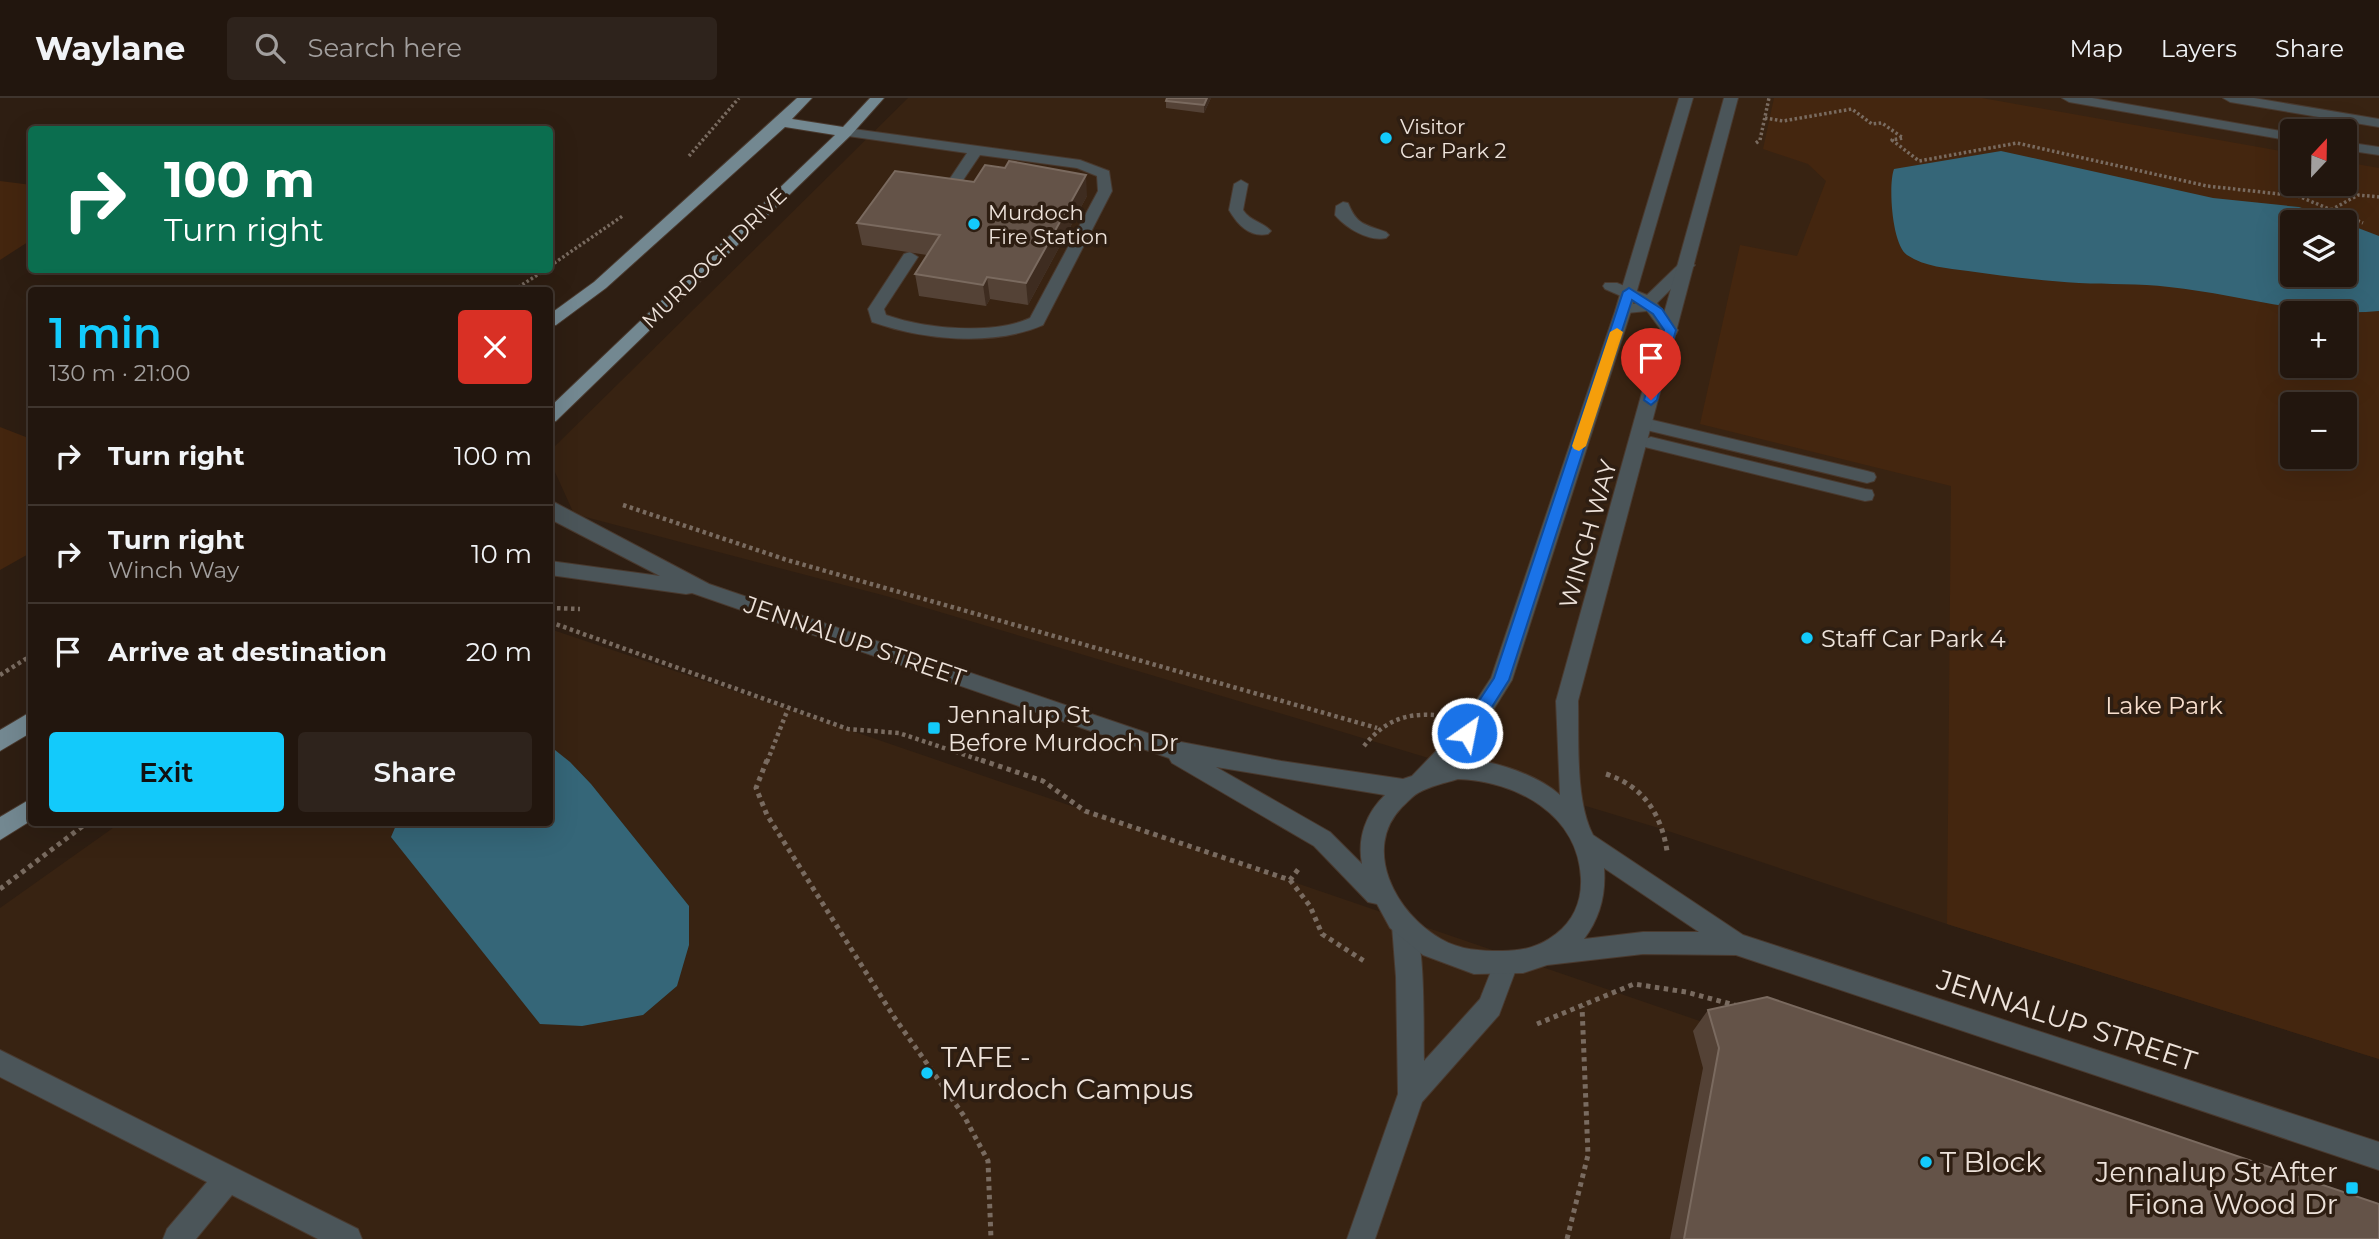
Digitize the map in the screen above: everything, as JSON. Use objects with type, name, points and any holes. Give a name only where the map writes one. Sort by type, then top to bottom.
[{"type":"main road","points":[[553,319],[600,285],[782,122],[805,98]]},
{"type":"main road","name":"MURDOCH DRIVE","points":[[553,413],[846,132],[877,98]]},
{"type":"main road","points":[[782,122],[846,132]]},
{"type":"main road","points":[[0,742],[28,723]]},
{"type":"main road","points":[[0,830],[28,810]]},
{"type":"street","name":"WINCH WAY","points":[[1412,783],[1467,733],[1501,680],[1623,311],[1686,98]]},
{"type":"street","name":"WINCH WAY","points":[[1581,834],[1569,770],[1567,701],[1731,98]]},
{"type":"street","points":[[2069,98],[2280,134]]},
{"type":"street","points":[[2230,98],[2379,123]]},
{"type":"street","points":[[846,132],[1080,164],[1104,174],[1105,191],[1037,321],[1020,331],[997,335],[892,323],[878,318],[876,309],[910,257]]},
{"type":"street","points":[[2357,148],[2379,152]]},
{"type":"street","points":[[946,195],[976,150]]},
{"type":"street","points":[[1241,184],[1236,210],[1244,222],[1263,231]]},
{"type":"street","points":[[1343,206],[1343,215],[1356,226],[1381,235]]},
{"type":"street","points":[[1623,311],[1635,311],[1648,303],[1687,265]]},
{"type":"street","points":[[1611,286],[1630,288],[1665,320],[1670,330]]},
{"type":"street","points":[[1644,424],[1866,486],[1764,480],[1650,443]]},
{"type":"street","name":"JENNALUP STREET","points":[[553,510],[702,589],[1165,748],[1281,770],[1412,783],[1458,771],[1495,773],[1532,787],[1563,810],[1581,834],[1593,861],[1595,881],[1586,918],[1574,934],[1540,957]]},
{"type":"street","name":"JENNALUP STREET","points":[[553,568],[702,589]]},
{"type":"street","name":"JENNALUP STREET","points":[[1165,748],[1322,839],[1383,900],[1404,926],[1421,941],[1440,951],[1484,964],[1506,964],[1643,943],[1736,944]]},
{"type":"street","name":"JENNALUP STREET","points":[[1383,900],[1372,870],[1370,841],[1380,815],[1412,783]]},
{"type":"street","name":"JENNALUP STREET","points":[[1581,834],[1656,892],[1736,944],[2379,1156]]},
{"type":"street","points":[[1361,1239],[1411,1094],[1409,977],[1404,926]]},
{"type":"street","points":[[1411,1094],[1490,1007],[1506,964]]},
{"type":"street","points":[[0,1063],[348,1239]]},
{"type":"street","points":[[177,1239],[229,1178]]},
{"type":"path","points":[[685,160],[739,98]]},
{"type":"path","points":[[1765,118],[1783,121],[1852,109],[1872,124],[1882,123],[1903,138],[1892,140],[1919,161],[2017,144],[2207,186],[2298,196],[2331,210],[2358,195],[2379,197]]},
{"type":"path","points":[[553,264],[625,214]]},
{"type":"path","points":[[2357,220],[2362,222]]},
{"type":"path","points":[[519,287],[540,273]]},
{"type":"path","points":[[617,503],[787,560],[1377,728]]},
{"type":"path","points":[[0,675],[28,658]]},
{"type":"path","points":[[788,709],[756,788],[767,815],[894,1017],[964,1116],[988,1161],[991,1239]]},
{"type":"path","points":[[0,889],[83,826]]},
{"type":"path","points":[[1290,880],[1310,906],[1322,934],[1364,961]]},
{"type":"path","points":[[1537,1024],[1634,984],[1686,992],[1750,1009]]},
{"type":"path","points":[[1567,1239],[1588,1155],[1583,1006]]},
{"type":"shaded area","points":[[908,98],[2379,98],[2379,1059],[1947,924],[1665,830],[886,596],[574,514],[553,468],[553,448]]},
{"type":"shaded area","name":"TAFE - Murdoch Campus","points":[[553,630],[2337,1239],[0,1239],[0,908],[116,826],[553,826]]},
{"type":"green space","name":"Lake Park","points":[[1774,98],[1982,98],[2280,151],[2280,196],[2357,196],[2357,164],[2379,168],[2379,1059],[1947,924],[1951,486],[1700,424],[1740,245],[1797,256],[1826,181],[1808,164],[1763,149]]},
{"type":"green space","points":[[0,181],[28,184],[28,242],[0,260]]},
{"type":"green space","points":[[0,427],[28,438],[28,554],[0,570]]},
{"type":"water","points":[[2001,151],[2213,198],[2299,207],[2308,210],[2280,210],[2280,287],[2357,287],[2357,228],[2379,236],[2379,311],[2357,312],[2357,301],[2280,301],[2280,305],[2195,290],[2023,278],[1921,262],[1907,255],[1898,240],[1891,188],[1894,169]]},
{"type":"water","points":[[553,748],[591,784],[689,906],[689,945],[677,986],[643,1015],[582,1026],[540,1024],[391,837],[396,826],[553,826]]},
{"type":"building","points":[[1167,98],[1207,98],[1204,105],[1166,101]]},
{"type":"building","name":"Murdoch Fire Station","points":[[1009,161],[1086,175],[1026,283],[987,277],[983,285],[915,274],[940,235],[857,223],[895,171],[974,182],[985,165],[1005,168]]},
{"type":"building","name":"T Block","points":[[1767,997],[2379,1204],[2379,1239],[1684,1239],[1719,1048],[1708,1010]]},
{"type":"slow traffic","points":[[1579,446],[1617,332]]},
{"type":"place","name":"Visitor Car Park 2","points":[[1386,138]]},
{"type":"place","name":"Murdoch Fire Station","points":[[974,224]]},
{"type":"place","name":"Staff Car Park 4","points":[[1807,638]]},
{"type":"place","name":"Jennalup St Before Murdoch Dr","points":[[934,728]]},
{"type":"place","name":"TAFE - Murdoch Campus","points":[[927,1073]]},
{"type":"place","name":"T Block","points":[[1926,1162]]},
{"type":"place","name":"Jennalup St After Fiona Wood Dr","points":[[2352,1188]]},
{"type":"route","points":[[1467,733],[1501,680],[1629,292],[1658,311],[1670,330],[1651,400]]}]
